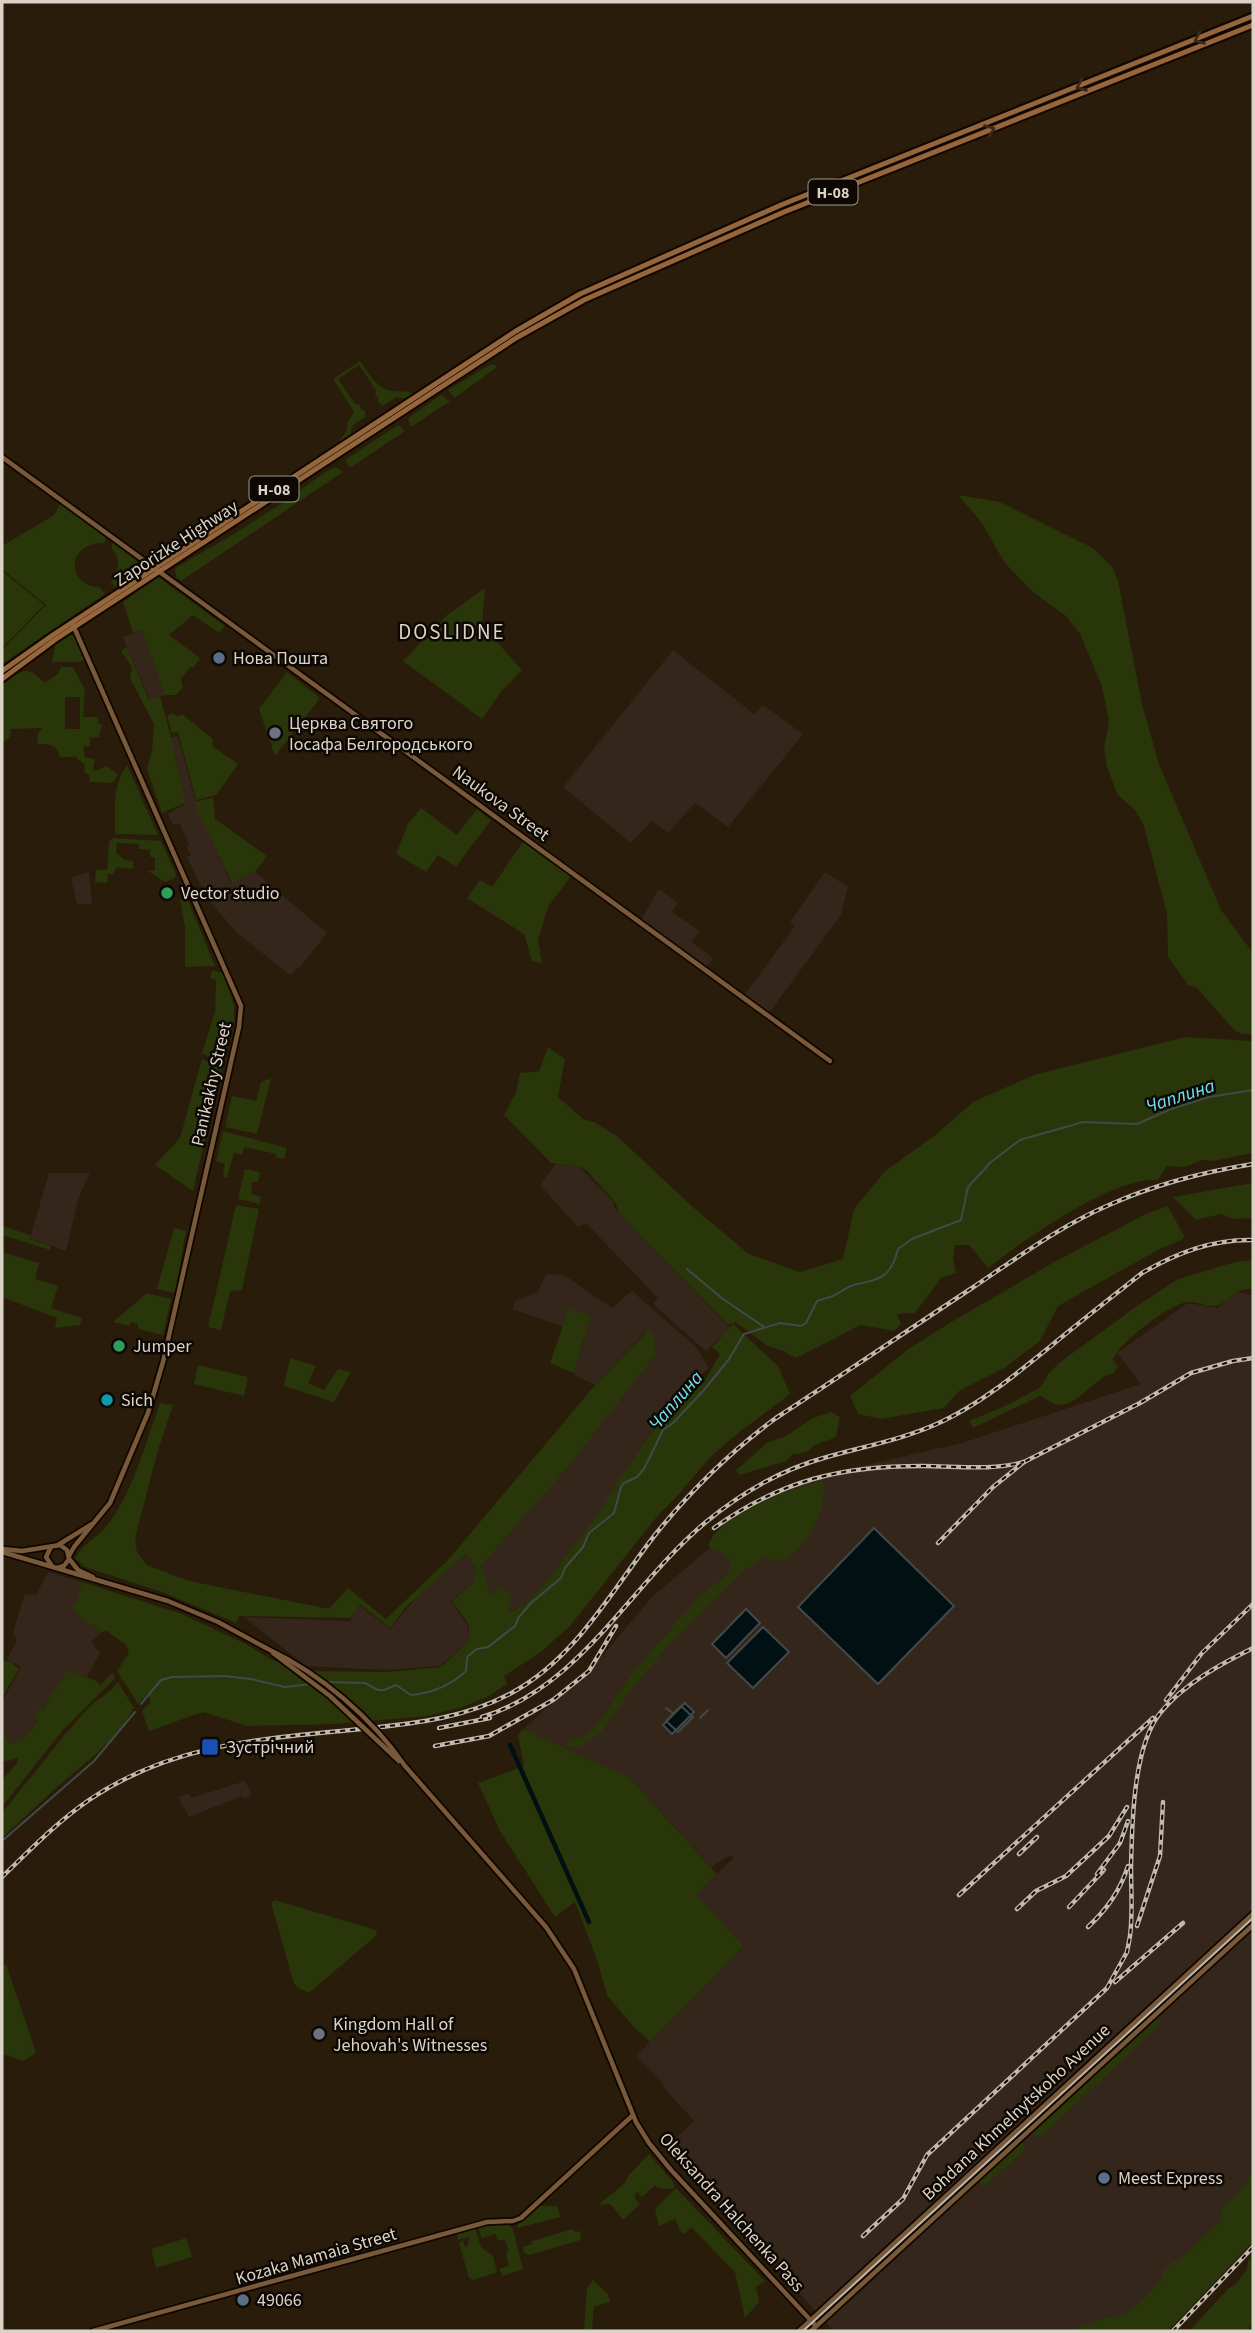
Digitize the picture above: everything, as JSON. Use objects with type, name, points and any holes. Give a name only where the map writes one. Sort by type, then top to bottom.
[{"type":"main road","name":"Н-08","points":[[437,386],[543,313],[580,294],[758,215],[1253,16]]},
{"type":"main road","name":"Н-08","points":[[437,386],[584,300],[784,212],[1253,26]]},
{"type":"main road","points":[[1030,106],[1032,114]]},
{"type":"main road","points":[[883,164],[887,170]]},
{"type":"main road","name":"Zaporizke Highway","points":[[2,671],[437,386]]},
{"type":"main road","name":"Zaporizke Highway","points":[[2,679],[73,625]]},
{"type":"street","name":"Naukova Street","points":[[2,457],[830,1062]]},
{"type":"street","name":"Panikakhy Street","points":[[2,1550],[22,1551],[55,1546],[96,1522],[117,1490],[138,1443],[157,1385],[242,1006],[73,625]]},
{"type":"street","points":[[96,1522],[74,1547],[69,1558],[64,1566],[54,1567],[46,1557],[47,1552],[55,1546],[65,1548],[69,1558],[78,1570],[107,1582]]},
{"type":"street","name":"Panikakhy Street","points":[[2,1550],[107,1582]]},
{"type":"street","name":"Oleksandra Halchenka Pass","points":[[107,1582],[193,1611],[292,1661],[334,1692],[385,1740],[546,1927],[561,1948],[574,1969],[632,2116],[644,2136],[664,2162],[817,2326]]},
{"type":"street","name":"Bohdana Khmelnytskoho Avenue","points":[[799,2331],[1253,1914]]},
{"type":"street","name":"Bohdana Khmelnytskoho Avenue","points":[[810,2331],[1253,1925]]},
{"type":"street","name":"Kozaka Mamaia Street","points":[[93,2331],[487,2222],[521,2218],[632,2116]]},
{"type":"shaded area","points":[[142,630],[165,695],[150,700],[123,637]]},
{"type":"shaded area","points":[[673,650],[754,714],[763,705],[803,734],[728,827],[695,803],[668,833],[652,821],[631,843],[563,787]]},
{"type":"shaded area","points":[[178,736],[196,803],[230,881],[249,867],[327,933],[301,966],[290,975],[237,933],[207,898],[187,857],[191,855],[186,846],[189,844],[180,824],[173,824],[168,814],[185,804],[167,738]]},
{"type":"shaded area","points":[[89,872],[92,904],[77,904],[71,878]]},
{"type":"shaded area","points":[[825,872],[848,887],[841,915],[769,1013],[745,994],[795,926],[790,922]]},
{"type":"shaded area","points":[[659,889],[678,903],[672,912],[700,931],[691,942],[713,958],[706,968],[641,920]]},
{"type":"shaded area","points":[[556,1164],[578,1166],[613,1201],[614,1208],[730,1328],[706,1351],[653,1304],[658,1298],[586,1223],[578,1227],[540,1185]]},
{"type":"shaded area","points":[[49,1173],[90,1173],[78,1199],[66,1251],[30,1238]]},
{"type":"shaded area","points":[[546,1274],[564,1275],[612,1308],[632,1291],[696,1347],[709,1368],[669,1401],[654,1419],[653,1431],[623,1473],[601,1511],[548,1580],[523,1606],[513,1611],[508,1609],[495,1593],[489,1592],[485,1575],[480,1568],[648,1329],[595,1385],[574,1375],[591,1316],[563,1327],[512,1309],[515,1301],[538,1292]]},
{"type":"shaded area","points":[[1237,1292],[1253,1295],[1253,2190],[1113,2331],[834,2331],[665,2148],[694,2121],[636,2056],[744,1946],[695,1894],[734,1858],[731,1855],[711,1867],[630,1778],[523,1729],[592,1668],[652,1597],[769,1498],[814,1477],[962,1443],[1141,1384],[1117,1353],[1188,1303],[1217,1308]]},
{"type":"shaded area","points":[[874,1528],[954,1606],[878,1684],[798,1607]]},
{"type":"shaded area","points":[[466,1554],[476,1567],[473,1582],[451,1601],[468,1626],[469,1641],[440,1666],[385,1670],[306,1666],[244,1617],[350,1621],[359,1605],[390,1629],[417,1597]]},
{"type":"shaded area","points":[[48,1572],[82,1582],[76,1603],[91,1626],[93,1624],[102,1632],[91,1642],[100,1653],[87,1677],[67,1672],[47,1704],[33,1717],[38,1721],[21,1742],[10,1743],[2,1732],[2,1702],[21,1667],[7,1659],[17,1641],[13,1632],[25,1594],[36,1595]]},
{"type":"shaded area","points":[[746,1609],[760,1623],[726,1658],[712,1644]]},
{"type":"shaded area","points":[[763,1627],[789,1652],[753,1688],[727,1663]]},
{"type":"shaded area","points":[[685,1703],[694,1712],[672,1734],[663,1725]]},
{"type":"shaded area","points":[[245,1781],[252,1795],[244,1799],[242,1796],[189,1817],[178,1797],[188,1793],[191,1798]]},
{"type":"green space","points":[[360,361],[382,387],[414,394],[405,399],[396,397],[383,406],[378,402],[376,390],[359,365],[338,379],[355,404],[361,405],[365,417],[353,425],[350,435],[339,442],[354,412],[333,379]]},
{"type":"green space","points":[[491,364],[498,366],[455,398],[448,390]]},
{"type":"green space","points":[[441,395],[450,401],[411,427],[408,418]]},
{"type":"green space","points":[[398,425],[405,431],[350,468],[345,460]]},
{"type":"green space","points":[[336,467],[343,472],[181,581],[176,577],[175,568],[224,540]]},
{"type":"green space","points":[[958,495],[1000,502],[1093,548],[1112,567],[1118,581],[1142,704],[1159,764],[1221,910],[1253,953],[1253,1034],[1235,1031],[1197,988],[1188,985],[1168,957],[1167,914],[1144,826],[1135,810],[1117,794],[1107,767],[1104,748],[1109,722],[1102,686],[1080,634],[1066,616],[1034,593],[1004,562],[982,523]]},
{"type":"green space","points":[[61,502],[107,538],[104,543],[83,549],[75,564],[81,580],[88,585],[99,587],[105,594],[2,664],[2,650],[46,605],[2,569],[2,546],[54,515]]},
{"type":"green space","points":[[113,542],[137,561],[137,573],[115,587],[111,582],[118,561],[111,548]]},
{"type":"green space","points":[[2,571],[44,605],[2,648]]},
{"type":"green space","points":[[158,577],[225,626],[219,633],[193,615],[169,635],[200,658],[181,679],[183,687],[176,695],[165,695],[142,630],[133,633],[123,602]]},
{"type":"green space","points":[[485,588],[482,625],[522,670],[501,692],[482,719],[403,661],[447,615]]},
{"type":"green space","points":[[73,635],[84,659],[80,662],[52,662],[55,645]]},
{"type":"green space","points":[[127,647],[149,700],[160,697],[185,803],[162,813],[147,769],[152,751],[154,724],[130,678],[132,667],[121,651]]},
{"type":"green space","points":[[61,667],[73,667],[85,690],[83,717],[98,717],[98,723],[102,724],[99,737],[90,738],[90,746],[83,747],[85,757],[95,759],[93,769],[96,771],[107,766],[118,775],[112,783],[90,782],[84,764],[75,757],[60,757],[57,749],[52,746],[37,744],[42,728],[11,729],[10,737],[2,743],[2,686],[23,671],[32,673],[44,683],[58,674]],"holes":[[[65,697],[80,697],[80,729],[65,729]]]},
{"type":"green space","points":[[287,672],[320,698],[275,756],[259,709]]},
{"type":"green space","points":[[173,713],[178,717],[182,714],[213,739],[212,746],[238,764],[216,795],[196,800],[178,732],[172,733],[167,716]]},
{"type":"green space","points":[[127,765],[158,835],[115,834],[117,789]]},
{"type":"green space","points":[[213,798],[215,819],[267,856],[256,871],[242,877],[233,885],[194,802]]},
{"type":"green space","points":[[421,808],[457,835],[477,809],[491,820],[456,867],[438,855],[426,872],[396,854],[408,824]]},
{"type":"green space","points":[[113,838],[161,841],[176,874],[175,878],[165,882],[148,871],[155,871],[155,857],[150,857],[150,850],[139,849],[139,844],[117,843],[116,853],[125,860],[133,861],[133,869],[117,867],[113,874],[108,874],[107,883],[95,882],[96,870],[107,870],[109,842]]},
{"type":"green space","points":[[523,842],[571,876],[548,907],[538,940],[542,963],[532,961],[524,934],[467,898],[480,880],[492,887]]},
{"type":"green space","points":[[187,898],[215,966],[185,967],[185,927],[180,899]]},
{"type":"green space","points":[[212,970],[223,973],[234,1005],[234,1021],[225,1055],[208,1056],[202,1053],[215,1012],[216,980],[210,978]]},
{"type":"green space","points":[[1186,1037],[1253,1041],[1253,1153],[1213,1161],[1202,1160],[1185,1167],[1167,1166],[1158,1180],[1117,1188],[1069,1212],[988,1268],[969,1245],[955,1245],[953,1258],[956,1273],[941,1278],[915,1313],[897,1314],[901,1324],[894,1331],[861,1325],[796,1358],[768,1346],[735,1322],[728,1325],[619,1213],[615,1202],[587,1171],[578,1166],[551,1163],[504,1115],[516,1092],[520,1073],[539,1071],[548,1047],[565,1059],[558,1097],[583,1119],[594,1122],[618,1137],[695,1209],[749,1254],[800,1272],[843,1259],[854,1209],[885,1171],[934,1136],[973,1102],[1034,1075]]},
{"type":"green space","points":[[202,1059],[222,1067],[193,1191],[155,1165],[180,1138]]},
{"type":"green space","points":[[271,1078],[257,1134],[225,1127],[232,1096],[256,1101],[261,1082]]},
{"type":"green space","points":[[223,1131],[287,1148],[284,1159],[276,1157],[276,1154],[244,1147],[242,1155],[234,1153],[227,1178],[224,1177],[225,1164],[216,1161]]},
{"type":"green space","points":[[245,1169],[260,1172],[258,1182],[252,1182],[251,1194],[261,1197],[260,1204],[238,1199]]},
{"type":"green space","points":[[1253,1183],[1253,1218],[1233,1219],[1221,1214],[1196,1220],[1173,1197]]},
{"type":"green space","points":[[236,1205],[259,1209],[242,1290],[230,1291],[221,1330],[208,1327]]},
{"type":"green space","points":[[1168,1206],[1185,1238],[1158,1250],[1058,1306],[1040,1341],[1006,1367],[959,1391],[944,1408],[881,1419],[858,1414],[850,1396],[907,1350],[1056,1261],[1146,1214]]},
{"type":"green space","points":[[2,1226],[30,1235],[30,1239],[51,1246],[50,1250],[2,1235]]},
{"type":"green space","points":[[174,1228],[186,1231],[175,1293],[157,1289]]},
{"type":"green space","points":[[2,1252],[39,1263],[35,1279],[58,1286],[51,1308],[82,1318],[80,1325],[55,1328],[57,1318],[2,1297]]},
{"type":"green space","points":[[1253,1260],[1253,1289],[1236,1293],[1215,1306],[1188,1302],[1169,1310],[1146,1325],[1117,1353],[1113,1360],[1118,1366],[1114,1373],[1107,1375],[1071,1402],[1055,1404],[1040,1396],[973,1428],[969,1421],[1041,1387],[1048,1374],[1059,1363],[1178,1279],[1235,1262]]},
{"type":"green space","points":[[147,1293],[171,1299],[163,1335],[138,1329],[138,1324],[131,1322],[129,1326],[113,1322]]},
{"type":"green space","points":[[569,1308],[591,1316],[574,1373],[550,1363]]},
{"type":"green space","points":[[733,1324],[778,1366],[790,1394],[715,1453],[659,1514],[570,1626],[541,1652],[504,1676],[507,1684],[487,1697],[427,1716],[337,1724],[247,1726],[203,1712],[149,1731],[142,1711],[150,1702],[148,1694],[138,1704],[117,1671],[129,1653],[126,1645],[107,1631],[102,1632],[93,1624],[90,1626],[71,1607],[76,1603],[82,1582],[182,1614],[246,1644],[272,1660],[316,1671],[386,1672],[441,1667],[469,1641],[469,1625],[452,1601],[473,1582],[476,1567],[466,1554],[407,1606],[390,1628],[360,1604],[351,1618],[239,1616],[236,1623],[162,1592],[85,1567],[75,1558],[83,1547],[108,1525],[120,1506],[134,1477],[160,1403],[173,1405],[135,1538],[137,1552],[147,1565],[189,1581],[329,1609],[348,1588],[386,1619],[449,1559],[595,1385],[649,1329],[656,1354],[568,1467],[480,1567],[489,1592],[495,1593],[501,1588],[511,1595],[508,1609],[513,1611],[523,1606],[548,1580],[600,1511],[653,1431],[704,1382],[720,1354],[712,1347]]},
{"type":"green space","points":[[290,1358],[316,1366],[308,1383],[324,1390],[338,1369],[351,1372],[334,1402],[284,1386]]},
{"type":"green space","points":[[198,1365],[248,1377],[244,1396],[194,1384]]},
{"type":"green space","points":[[831,1412],[840,1417],[834,1438],[806,1452],[793,1454],[786,1461],[739,1475],[736,1470],[767,1443],[786,1436],[813,1418]]},
{"type":"green space","points":[[823,1481],[823,1503],[814,1526],[800,1547],[784,1561],[764,1558],[746,1569],[669,1644],[644,1673],[602,1731],[576,1748],[566,1745],[568,1741],[586,1735],[600,1721],[633,1672],[698,1598],[728,1573],[731,1563],[726,1555],[708,1546],[715,1534],[726,1523],[758,1504]]},
{"type":"green space","points":[[2,1660],[11,1662],[19,1669],[2,1698]]},
{"type":"green space","points":[[67,1671],[95,1680],[101,1685],[112,1673],[115,1678],[63,1730],[2,1807],[2,1780],[18,1762],[17,1758],[2,1762],[2,1732],[10,1743],[21,1742],[38,1721],[33,1716],[38,1709],[43,1709]]},
{"type":"green space","points":[[118,1682],[134,1708],[118,1731],[2,1838],[2,1813],[66,1733],[91,1705]]},
{"type":"green space","points":[[523,1729],[630,1778],[717,1874],[696,1894],[744,1946],[650,2042],[607,1995],[575,1902],[555,1917],[500,1831],[478,1783],[524,1766],[518,1735]]},
{"type":"green space","points":[[275,1900],[376,1930],[377,1935],[309,1993],[294,1984],[271,1903]]},
{"type":"green space","points":[[6,1964],[36,2053],[24,2061],[2,2054],[2,1967]]},
{"type":"green space","points":[[1156,2016],[1162,2023],[1039,2138],[1032,2131]]},
{"type":"green space","points":[[1021,2141],[1027,2148],[984,2187],[978,2180]]},
{"type":"green space","points":[[649,2154],[673,2182],[673,2189],[658,2188],[655,2185],[642,2197],[637,2192],[634,2197],[640,2204],[623,2220],[610,2204],[598,2205],[624,2184]]},
{"type":"green space","points":[[1253,2172],[1253,2242],[1168,2331],[1069,2331],[1126,2313],[1138,2305],[1163,2278],[1161,2272],[1173,2261],[1178,2261],[1220,2221],[1223,2207],[1240,2191]]},
{"type":"green space","points":[[676,2188],[765,2281],[756,2287],[759,2302],[745,2318],[735,2272],[691,2227],[684,2234],[675,2219],[659,2226],[655,2209]]},
{"type":"green space","points":[[540,2206],[557,2206],[561,2217],[517,2228],[518,2224]]},
{"type":"green space","points":[[508,2224],[513,2229],[523,2269],[503,2276],[499,2269],[509,2266],[505,2239],[498,2241],[495,2234],[482,2238],[478,2228]]},
{"type":"green space","points":[[475,2228],[481,2247],[493,2256],[497,2272],[474,2280],[469,2278],[459,2243],[463,2240],[465,2247],[468,2246],[468,2239],[471,2245],[469,2237],[458,2240],[457,2234]]},
{"type":"green space","points":[[573,2229],[575,2232],[580,2231],[581,2240],[529,2255],[524,2252],[523,2247],[532,2244],[532,2241]]},
{"type":"green space","points":[[186,2238],[192,2257],[156,2268],[151,2249]]},
{"type":"green space","points":[[1253,2256],[1253,2323],[1247,2331],[1192,2331],[1229,2288],[1235,2285]]},
{"type":"green space","points":[[593,2280],[608,2294],[610,2302],[594,2307],[592,2331],[584,2331],[587,2288]]},
{"type":"waterway","name":"Чаплина","points":[[325,1682],[365,1683],[378,1690],[396,1685],[411,1695],[427,1693],[454,1681],[466,1671],[467,1657],[477,1649],[488,1647],[515,1626],[531,1603],[561,1578],[565,1568],[583,1547],[589,1533],[614,1513],[621,1487],[644,1469],[663,1430],[704,1390],[729,1359],[744,1334],[780,1323],[801,1326],[806,1323],[817,1301],[883,1276],[892,1266],[898,1249],[912,1239],[961,1220],[968,1187],[991,1162],[1020,1140],[1083,1122],[1137,1124],[1171,1109],[1209,1097],[1253,1090]]},
{"type":"waterway","points":[[687,1269],[723,1299],[764,1327]]},
{"type":"waterway","name":"Чаплина","points":[[141,1704],[161,1680],[172,1677],[224,1676],[285,1687],[312,1684]]},
{"type":"waterway","points":[[681,1706],[693,1717],[678,1732],[666,1721],[681,1706]]},
{"type":"waterway","points":[[666,1708],[674,1714]]},
{"type":"waterway","points":[[700,1718],[708,1710]]},
{"type":"waterway","points":[[2,1841],[94,1761],[135,1712]]},
{"type":"waterway","points":[[510,1745],[589,1922]]},
{"type":"tram line","points":[[803,2331],[1253,1918]]},
{"type":"railway","points":[[2,1877],[44,1837],[89,1800],[151,1767],[183,1756],[249,1742],[456,1715],[496,1701],[515,1691],[537,1677],[575,1641],[655,1535],[697,1487],[743,1444],[776,1418],[1073,1223],[1109,1205],[1162,1185],[1253,1164]]},
{"type":"railway","points":[[482,1717],[517,1703],[548,1683],[576,1659],[679,1547],[733,1501],[779,1475],[811,1462],[900,1437],[943,1421],[999,1387],[1142,1273],[1195,1249],[1223,1242],[1253,1240]]},
{"type":"railway","points":[[938,1543],[993,1487],[1024,1462],[1140,1403],[1191,1373],[1253,1358]]},
{"type":"railway","points":[[714,1528],[788,1487],[839,1473],[893,1467],[986,1467],[1024,1462]]},
{"type":"railway","points":[[1166,1700],[1202,1653],[1253,1604]]},
{"type":"railway","points":[[435,1746],[489,1736],[553,1700],[589,1671],[616,1626]]},
{"type":"railway","points":[[863,2236],[903,2199],[927,2155],[1107,1988],[1127,1952],[1130,1936],[1131,1849],[1136,1786],[1139,1764],[1152,1726],[1161,1712],[1192,1683],[1253,1648]]},
{"type":"railway","points":[[439,1728],[490,1718]]},
{"type":"railway","points":[[959,1895],[1153,1718]]},
{"type":"railway","points":[[1137,1926],[1160,1856],[1163,1802]]},
{"type":"railway","points":[[1017,1909],[1036,1891],[1066,1876],[1109,1836],[1127,1807]]},
{"type":"railway","points":[[1097,1874],[1120,1843],[1128,1821]]},
{"type":"railway","points":[[1019,1854],[1037,1837]]},
{"type":"railway","points":[[1088,1927],[1112,1899],[1128,1866]]},
{"type":"railway","points":[[1069,1907],[1104,1870]]},
{"type":"railway","points":[[1115,1982],[1183,1923]]},
{"type":"railway","points":[[1173,2331],[1253,2247]]},
{"type":"place","name":"Нова Пошта","points":[[219,658]]},
{"type":"place","name":"Церква Святого Іосафа Белгородського","points":[[275,733]]},
{"type":"place","name":"Vector studio","points":[[167,893]]},
{"type":"place","name":"Jumper","points":[[119,1346]]},
{"type":"place","name":"Sich","points":[[107,1400]]},
{"type":"place","name":"Зустрічний","points":[[210,1747]]},
{"type":"place","name":"Kingdom Hall of Jehovah's Witnesses","points":[[319,2034]]},
{"type":"place","name":"Meest Express","points":[[1104,2178]]},
{"type":"place","name":"49066","points":[[243,2300]]},
{"type":"district","name":"DOSLIDNE","points":[[452,632]]}]
